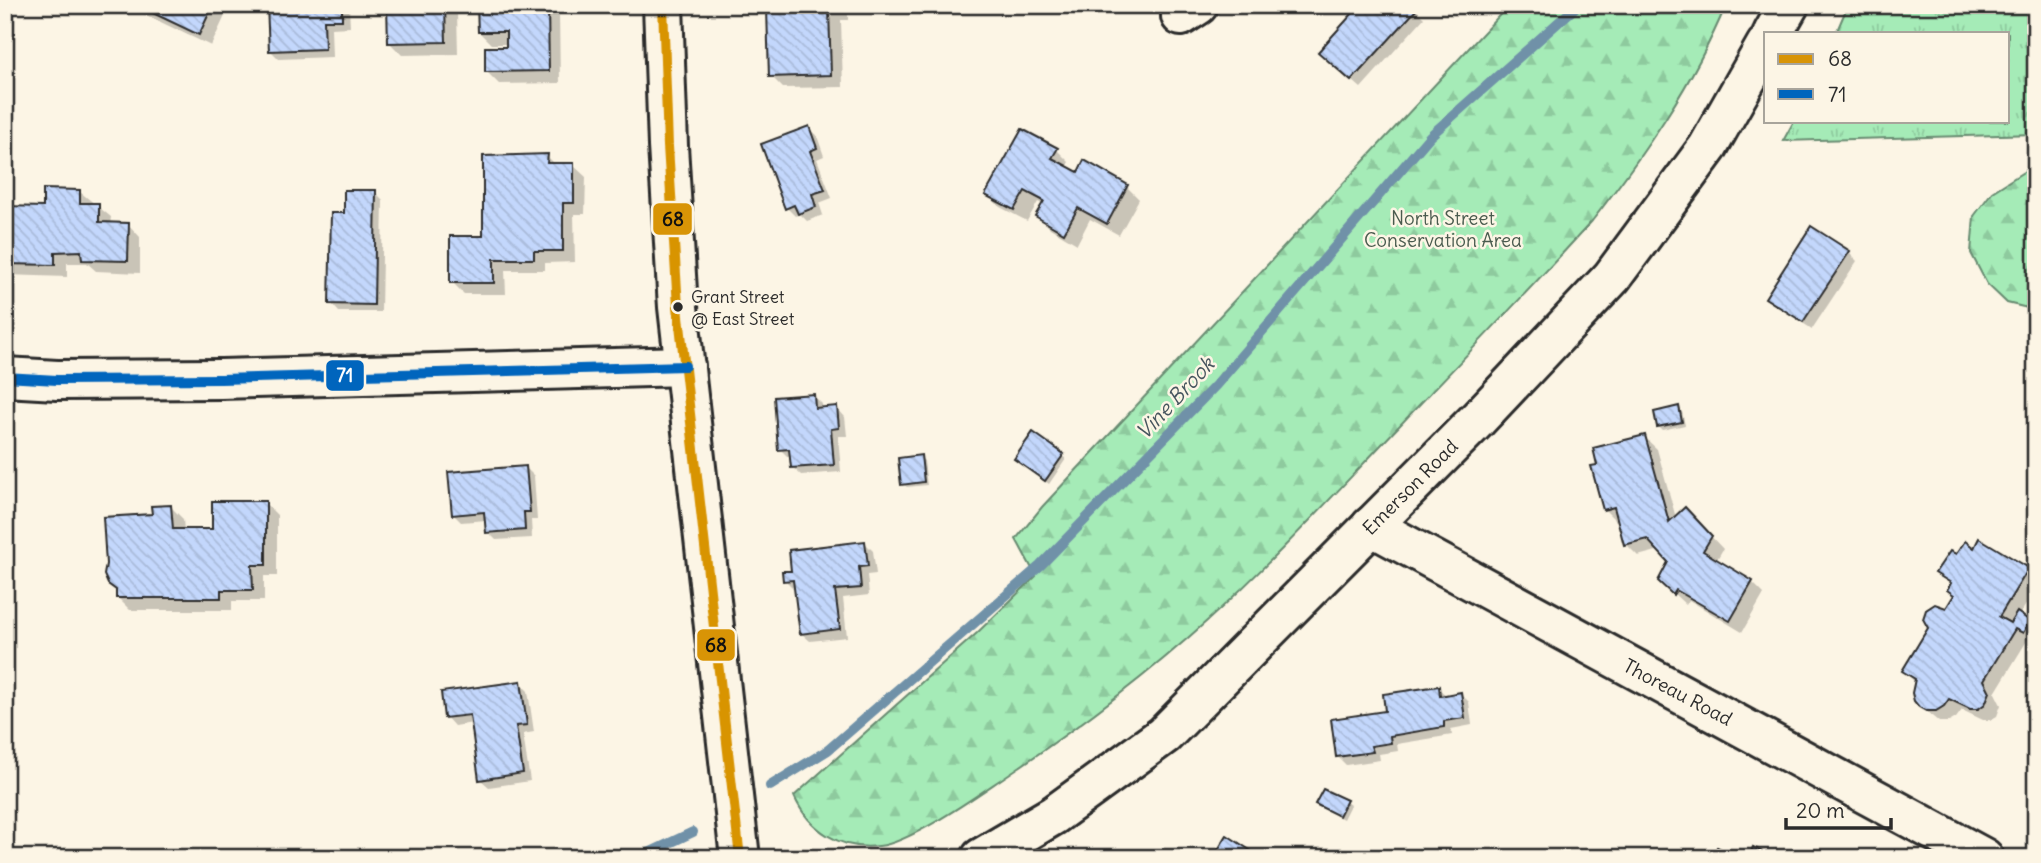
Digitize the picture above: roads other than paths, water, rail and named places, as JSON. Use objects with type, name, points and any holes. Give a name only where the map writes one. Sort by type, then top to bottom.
[{"type":"street","points":[[663,5],[673,250],[740,858]]},
{"type":"street","points":[[1774,32],[1789,5]]},
{"type":"street","name":"Emerson Road","points":[[981,858],[1054,815],[1164,735],[1478,419],[1612,277],[1708,147],[1764,49]]},
{"type":"street","points":[[5,377],[57,380],[221,379],[685,366]]},
{"type":"street","name":"Thoreau Road","points":[[1371,526],[1984,858]]},
{"type":"waterway","name":"Vine Brook","points":[[770,786],[828,750],[1040,566],[1216,385],[1430,136],[1578,5]]},
{"type":"waterway","name":"Vine Brook","points":[[638,858],[693,832]]},
{"type":"place","name":"Grant Street @ East Street","points":[[678,307]]},
{"type":"park label","name":"North Street Conservation Area","points":[[1443,229]]}]
